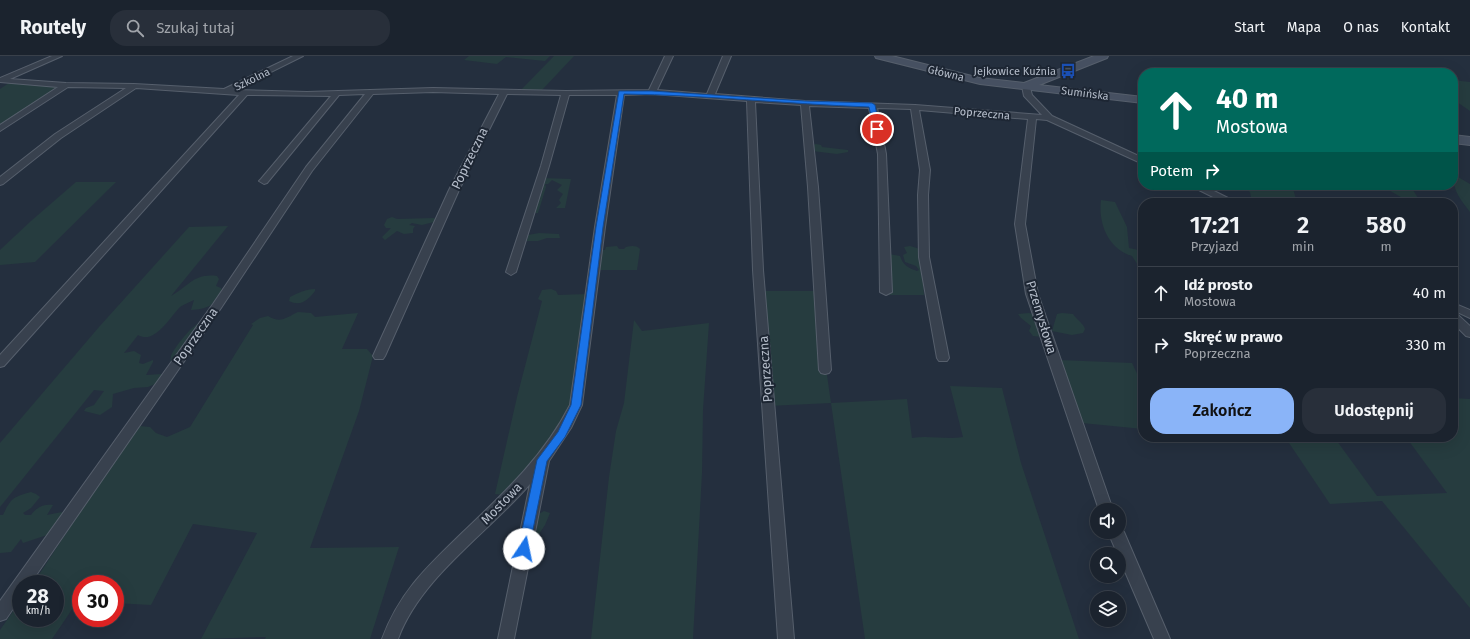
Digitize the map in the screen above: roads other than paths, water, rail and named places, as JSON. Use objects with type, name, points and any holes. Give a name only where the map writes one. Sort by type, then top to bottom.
[{"type":"street","name":"Poprzeczna","points":[[0,80],[58,56]]},
{"type":"street","name":"Szkolna","points":[[227,91],[299,56]]},
{"type":"street","points":[[652,92],[669,56]]},
{"type":"street","points":[[710,96],[727,56]]},
{"type":"street","name":"Główna","points":[[880,56],[975,80],[1026,86]]},
{"type":"street","points":[[1103,56],[1028,84],[1026,86],[1026,91],[1028,96],[1049,118],[1138,160]]},
{"type":"street","name":"Poprzeczna","points":[[0,80],[66,85],[134,86],[245,93],[337,93],[433,90],[566,93],[652,92],[805,103],[915,107],[1049,118]]},
{"type":"street","points":[[0,129],[66,85]]},
{"type":"street","points":[[0,182],[58,136],[134,86]]},
{"type":"street","name":"Sumińska","points":[[1026,86],[1138,99]]},
{"type":"street","name":"Poprzeczna","points":[[27,575],[217,306],[309,169],[372,91]]},
{"type":"street","name":"Poprzeczna","points":[[379,356],[466,163],[482,130],[504,92]]},
{"type":"street","name":"Mostowa","points":[[390,639],[402,609],[425,579],[496,509],[542,460],[562,434],[576,405],[600,227],[621,92]]},
{"type":"street","points":[[0,363],[245,93]]},
{"type":"street","points":[[264,181],[337,93]]},
{"type":"street","points":[[511,272],[545,166],[566,93]]},
{"type":"street","name":"Poprzeczna","points":[[751,99],[758,270],[786,639]]},
{"type":"street","points":[[805,103],[813,187],[825,370]]},
{"type":"street","points":[[872,105],[882,154],[886,292]]},
{"type":"street","points":[[915,107],[925,170],[923,195],[924,257],[943,358]]},
{"type":"street","name":"Przemysłowa","points":[[1032,117],[1020,224],[1032,294],[1104,503]]},
{"type":"street","points":[[1458,140],[1470,141]]},
{"type":"street","points":[[1205,190],[1222,198]]},
{"type":"street","points":[[1458,308],[1470,314]]},
{"type":"street","points":[[1461,320],[1470,333]]},
{"type":"street","points":[[506,639],[542,460]]},
{"type":"street","points":[[1119,539],[1162,639]]},
{"type":"street","name":"Poprzeczna","points":[[0,614],[12,597]]},
{"type":"place","name":"Jejkowice Kuźnia","points":[[1068,71]]}]
